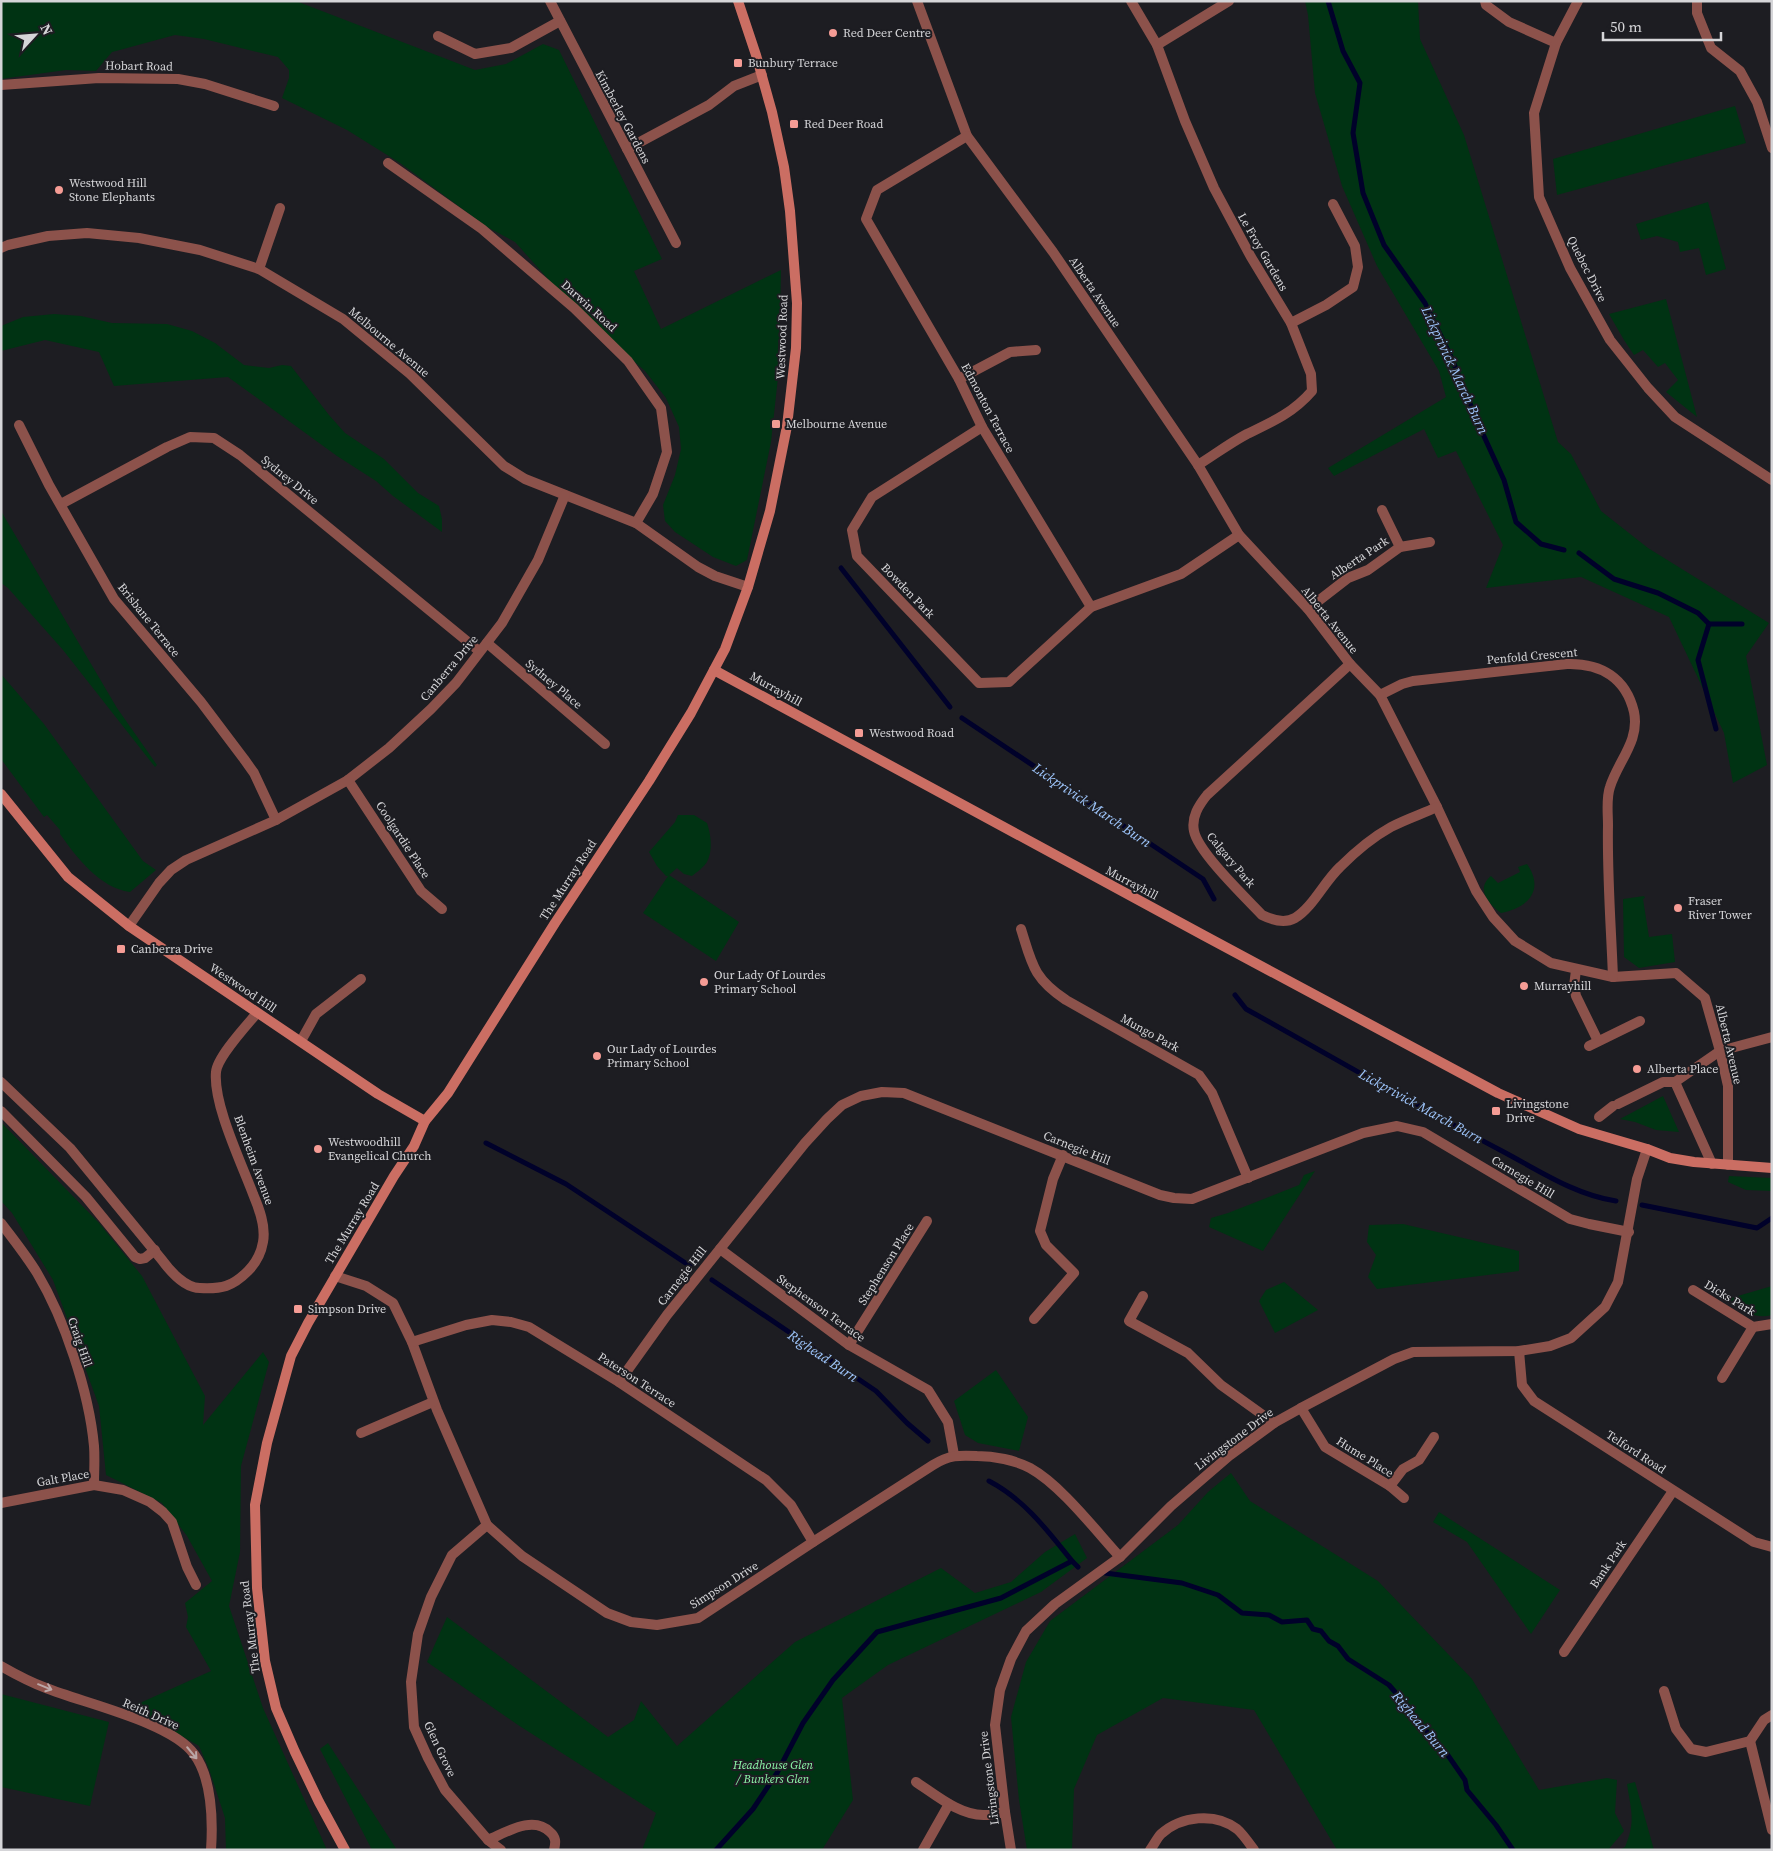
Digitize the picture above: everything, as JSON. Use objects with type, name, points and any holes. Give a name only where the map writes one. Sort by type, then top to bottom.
[{"type":"street","name":"Kimberley Gardens","points":[[550,1],[676,243]]},
{"type":"street","name":"Westwood Road","points":[[714,670],[733,629],[748,587],[770,511],[787,426],[796,348],[796,296],[790,211],[784,166],[762,75],[738,1]]},
{"type":"street","name":"Alberta Avenue","points":[[917,1],[967,136],[1053,252],[1198,465],[1239,535],[1308,610],[1350,664],[1380,695],[1437,807],[1476,891],[1493,917],[1515,941],[1551,963],[1613,977],[1676,973],[1705,998],[1728,1086],[1728,1165]]},
{"type":"street","name":"Le Froy Gardens","points":[[1131,1],[1157,45],[1185,121],[1214,188],[1251,257],[1291,323],[1311,374],[1312,391],[1300,404],[1265,427],[1247,434],[1198,465]]},
{"type":"street","points":[[1157,45],[1229,1]]},
{"type":"street","points":[[1485,1],[1486,5],[1509,22],[1556,43]]},
{"type":"street","name":"Quebec Drive","points":[[1578,1],[1556,43],[1534,113],[1539,197],[1570,268],[1610,340],[1648,388],[1675,417],[1772,480]]},
{"type":"street","points":[[1697,1],[1697,13],[1711,48],[1740,71],[1757,102],[1772,148]]},
{"type":"street","points":[[438,36],[476,54],[511,48],[560,22]]},
{"type":"street","points":[[626,149],[709,105],[734,86],[762,75]]},
{"type":"street","name":"Hobart Road","points":[[1,85],[99,78],[178,79],[205,84],[274,106]]},
{"type":"street","name":"Edmonton Terrace","points":[[967,136],[877,190],[866,218],[959,379],[982,426],[1091,607]]},
{"type":"street","name":"Darwin Road","points":[[388,164],[482,229],[574,308],[628,361],[661,408],[666,452],[653,494],[636,523]]},
{"type":"street","points":[[1291,323],[1326,305],[1353,286],[1358,268],[1355,246],[1333,204]]},
{"type":"street","points":[[259,269],[280,208]]},
{"type":"street","name":"Melbourne Avenue","points":[[1,248],[48,236],[88,233],[139,238],[200,250],[259,269],[343,318],[410,374],[504,466],[525,479],[636,523],[698,567],[728,581],[748,587]]},
{"type":"street","points":[[959,379],[1010,352],[1036,350]]},
{"type":"street","name":"Brisbane Terrace","points":[[19,425],[86,553],[114,599],[201,702],[254,773],[276,820]]},
{"type":"street","name":"Bowden Park","points":[[982,426],[872,497],[852,530],[857,556],[979,683],[1009,682],[1091,607]]},
{"type":"street","name":"Sydney Drive","points":[[61,504],[167,447],[190,437],[214,438],[240,455],[483,647]]},
{"type":"street","name":"Canberra Drive","points":[[129,926],[159,883],[171,870],[186,860],[276,820],[348,780],[389,748],[431,709],[456,683],[502,623],[538,560],[565,494]]},
{"type":"street","name":"Alberta Park","points":[[1382,510],[1400,547]]},
{"type":"street","points":[[1091,607],[1181,574],[1239,535]]},
{"type":"street","name":"Alberta Park","points":[[1308,610],[1348,578],[1368,570],[1400,547],[1430,542]]},
{"type":"street","name":"Sydney Place","points":[[483,647],[605,744]]},
{"type":"street","name":"Calgary Park","points":[[1350,664],[1207,795],[1198,807],[1194,819],[1193,829],[1200,844],[1262,915],[1272,920],[1292,919],[1310,906],[1338,868],[1365,845],[1392,827],[1437,807]]},
{"type":"street","name":"Penfold Crescent","points":[[1380,695],[1402,684],[1413,681],[1567,664],[1591,666],[1608,672],[1619,682],[1629,698],[1634,713],[1635,729],[1631,745],[1609,788],[1608,850],[1613,977]]},
{"type":"street","name":"The Murray Road","points":[[345,1850],[319,1802],[276,1708],[265,1661],[256,1588],[255,1505],[266,1443],[291,1356],[335,1276],[394,1176],[414,1146],[425,1121],[448,1093],[555,923],[649,781],[691,713],[714,670]]},
{"type":"street","name":"Murrayhill","points":[[714,670],[1498,1093],[1579,1129],[1647,1149],[1670,1158],[1712,1164],[1772,1168]]},
{"type":"street","name":"Coolgardie Place","points":[[348,780],[421,891],[442,909]]},
{"type":"street","name":"Westwood Hill","points":[[1,794],[68,877],[129,926],[378,1094],[425,1121]]},
{"type":"street","name":"Mungo Park","points":[[1021,929],[1033,968],[1048,988],[1199,1075],[1212,1093],[1248,1178]]},
{"type":"street","points":[[1576,970],[1574,986],[1576,996],[1594,1044],[1640,1021]]},
{"type":"street","points":[[300,1041],[316,1014],[361,979]]},
{"type":"street","name":"Blenheim Avenue","points":[[2,1084],[70,1148],[155,1250],[169,1270],[198,1288],[224,1288],[243,1276],[257,1262],[263,1241],[261,1216],[217,1095],[216,1070],[231,1044],[257,1013]]},
{"type":"street","points":[[1599,1117],[1615,1105],[1663,1082],[1675,1082],[1720,1051],[1772,1037]]},
{"type":"street","points":[[1675,1082],[1712,1164]]},
{"type":"street","name":"Carnegie Hill","points":[[619,1382],[667,1315],[805,1143],[842,1105],[860,1096],[882,1092],[904,1093],[1160,1195],[1174,1198],[1192,1199],[1363,1133],[1397,1126],[1423,1132],[1570,1219],[1629,1232]]},
{"type":"street","points":[[1,1111],[86,1197],[135,1257],[140,1260],[155,1250]]},
{"type":"street","name":"Livingstone Drive","points":[[1011,1850],[995,1725],[1000,1690],[1011,1659],[1026,1631],[1055,1604],[1120,1558],[1170,1506],[1229,1456],[1274,1423],[1301,1408],[1394,1359],[1413,1352],[1519,1351],[1550,1346],[1571,1338],[1605,1307],[1618,1282],[1638,1179],[1647,1149]]},
{"type":"street","points":[[1034,1320],[1074,1273],[1046,1245],[1040,1231],[1053,1179],[1063,1155]]},
{"type":"street","name":"Stephenson Place","points":[[849,1345],[927,1221]]},
{"type":"street","name":"Craig Hill","points":[[1,1223],[36,1272],[51,1298],[77,1367],[94,1446],[94,1485]]},
{"type":"street","name":"Stephenson Terrace","points":[[720,1249],[849,1345],[928,1390],[948,1422],[954,1455]]},
{"type":"street","name":"Simpson Drive","points":[[335,1276],[366,1286],[393,1303],[412,1342],[434,1402],[487,1525],[522,1556],[607,1613],[631,1622],[658,1625],[698,1618],[944,1458],[954,1455],[987,1456],[1019,1463],[1030,1468],[1046,1480],[1078,1511],[1120,1558]]},
{"type":"street","name":"Dicks Park","points":[[1693,1290],[1754,1326],[1772,1324]]},
{"type":"street","points":[[1143,1296],[1128,1321],[1188,1352],[1221,1385],[1274,1423]]},
{"type":"street","name":"Paterson Terrace","points":[[412,1342],[466,1325],[492,1320],[529,1326],[619,1382],[766,1480],[791,1505],[813,1542]]},
{"type":"street","name":"Dicks Park","points":[[1722,1378],[1754,1326]]},
{"type":"street","name":"Telford Road","points":[[1519,1351],[1522,1385],[1534,1401],[1754,1542],[1772,1548]]},
{"type":"street","points":[[361,1433],[434,1402]]},
{"type":"street","name":"Hume Place","points":[[1301,1408],[1325,1446],[1390,1486],[1404,1498]]},
{"type":"street","points":[[1390,1486],[1403,1469],[1420,1460],[1434,1437]]},
{"type":"street","name":"Galt Place","points":[[1,1503],[94,1485],[123,1490],[150,1502],[172,1522],[186,1567],[196,1585]]},
{"type":"street","name":"Bank Park","points":[[1564,1652],[1673,1491]]},
{"type":"street","name":"Glen Grove","points":[[487,1525],[452,1555],[418,1634],[411,1682],[414,1727],[445,1790],[488,1840],[501,1850]]},
{"type":"street","name":"Reith Drive","points":[[1,1666],[46,1688],[155,1727],[178,1739],[194,1753],[204,1773],[209,1795],[213,1828],[211,1850]]},
{"type":"street","points":[[1664,1691],[1676,1729],[1691,1749],[1706,1752],[1750,1741],[1764,1720],[1772,1715]]},
{"type":"street","points":[[1750,1741],[1772,1830]]},
{"type":"street","points":[[916,1782],[949,1804],[966,1811],[984,1815],[1005,1812]]},
{"type":"street","points":[[923,1850],[949,1804]]},
{"type":"street","points":[[1150,1850],[1161,1834],[1176,1824],[1210,1817],[1237,1829],[1254,1850]]},
{"type":"street","points":[[488,1840],[523,1825],[535,1825],[546,1829],[552,1834],[555,1838],[554,1850]]},
{"type":"green space","points":[[1,1],[296,1],[475,70],[506,64],[543,44],[559,50],[662,259],[634,271],[661,329],[781,270],[779,368],[771,442],[747,560],[736,566],[713,557],[675,532],[665,521],[663,505],[675,475],[681,449],[679,427],[666,398],[645,371],[574,308],[515,242],[487,227],[400,163],[347,130],[282,98],[289,78],[289,70],[278,57],[204,39],[175,35],[112,52],[96,71],[66,70],[1,79]]},
{"type":"green space","points":[[1305,1],[1418,1],[1420,39],[1464,135],[1558,442],[1571,454],[1601,511],[1648,548],[1769,623],[1746,656],[1767,765],[1733,783],[1724,733],[1669,617],[1581,577],[1486,588],[1503,545],[1456,451],[1438,458],[1424,429],[1334,476],[1328,468],[1446,397],[1439,371],[1377,266],[1342,186],[1315,93]]},
{"type":"green space","points":[[1735,106],[1746,143],[1557,195],[1553,159]]},
{"type":"green space","points":[[1708,202],[1726,269],[1706,275],[1699,248],[1680,252],[1678,242],[1657,236],[1641,240],[1636,224]]},
{"type":"green space","points":[[1666,299],[1697,417],[1666,392],[1678,380],[1665,363],[1658,367],[1643,350],[1634,355],[1609,314]]},
{"type":"green space","points":[[54,314],[81,316],[112,323],[167,324],[192,331],[215,343],[244,365],[269,368],[282,365],[291,366],[345,433],[384,459],[418,493],[439,506],[442,532],[376,481],[337,456],[228,377],[114,386],[99,352],[45,340],[1,351],[1,326],[23,317]]},
{"type":"green space","points":[[1,511],[117,708],[157,765],[155,767],[63,650],[8,588],[1,583]]},
{"type":"green space","points":[[1,674],[44,724],[143,861],[156,870],[130,892],[109,885],[82,862],[60,834],[60,830],[47,815],[44,817],[1,759]]},
{"type":"green space","points":[[678,815],[694,815],[707,823],[711,848],[706,864],[692,876],[684,874],[677,868],[669,875],[739,922],[716,961],[643,913],[668,876],[657,866],[649,852],[675,822]]},
{"type":"green space","points":[[1527,864],[1534,882],[1534,890],[1531,896],[1519,907],[1501,913],[1488,901],[1484,891],[1486,881],[1491,876],[1498,883],[1520,872],[1518,867]]},
{"type":"green space","points":[[1644,896],[1649,937],[1672,934],[1675,962],[1639,968],[1624,957],[1623,899]]},
{"type":"green space","points":[[1663,1096],[1679,1132],[1656,1130],[1635,1122],[1620,1119]]},
{"type":"green space","points":[[1,1122],[99,1223],[142,1276],[205,1396],[203,1425],[263,1352],[269,1362],[241,1466],[240,1552],[229,1606],[263,1708],[327,1850],[226,1850],[225,1818],[209,1769],[199,1746],[131,1707],[211,1671],[186,1627],[188,1617],[185,1603],[212,1581],[187,1536],[162,1503],[106,1475],[99,1406],[53,1280],[12,1213],[1,1201]]},
{"type":"green space","points":[[1315,1171],[1263,1251],[1209,1227],[1211,1218],[1299,1185],[1304,1175]]},
{"type":"green space","points":[[1729,1176],[1772,1178],[1772,1191],[1746,1190],[1728,1182]]},
{"type":"green space","points":[[1403,1224],[1519,1251],[1519,1271],[1377,1289],[1368,1277],[1376,1255],[1367,1242],[1369,1225]]},
{"type":"green space","points":[[1284,1282],[1318,1310],[1275,1333],[1259,1301],[1266,1290]]},
{"type":"green space","points":[[1772,1286],[1772,1315],[1756,1315],[1732,1304],[1731,1298]]},
{"type":"green space","points":[[996,1370],[1028,1417],[1019,1451],[978,1443],[965,1435],[954,1401]]},
{"type":"green space","points":[[1231,1473],[1250,1501],[1378,1581],[1472,1679],[1539,1790],[1607,1778],[1617,1780],[1615,1813],[1624,1831],[1608,1850],[1337,1850],[1254,1710],[1163,1698],[1097,1735],[1074,1789],[1072,1850],[1027,1850],[1019,1800],[1011,1717],[1026,1662],[1050,1621],[1178,1525],[1208,1492]]},
{"type":"green space","points":[[1439,1512],[1560,1590],[1531,1634],[1467,1542],[1433,1522]]},
{"type":"green space","name":"Headhouse Glen / Bunkers Glen","points":[[1075,1534],[1087,1558],[1041,1592],[888,1665],[842,1698],[853,1800],[822,1850],[642,1850],[656,1813],[518,1725],[427,1662],[447,1617],[608,1737],[634,1720],[641,1701],[677,1746],[795,1642],[941,1568],[975,1593],[1011,1582],[1045,1552]]},
{"type":"green space","points":[[1,1694],[109,1722],[90,1806],[1,1787]]},
{"type":"green space","points":[[328,1743],[397,1850],[372,1850],[320,1749]]},
{"type":"green space","points":[[1635,1782],[1654,1850],[1619,1850],[1625,1847],[1632,1823],[1627,1784]]},
{"type":"waterway","name":"Lickprivick March Burn","points":[[1328,1],[1343,51],[1360,83],[1353,133],[1363,193],[1384,245],[1425,303],[1452,359],[1477,421],[1504,480],[1516,522],[1541,544],[1564,550]]},
{"type":"waterway","name":"Lickprivick March Burn","points":[[1579,553],[1614,579],[1658,593],[1698,613],[1709,624],[1698,660],[1716,729]]},
{"type":"waterway","name":"Lickprivick March Burn","points":[[841,568],[950,707]]},
{"type":"waterway","points":[[1709,624],[1742,624]]},
{"type":"waterway","name":"Lickprivick March Burn","points":[[962,718],[1203,879],[1214,899]]},
{"type":"waterway","name":"Lickprivick March Burn","points":[[1235,995],[1246,1009],[1543,1174],[1571,1188],[1616,1201]]},
{"type":"waterway","name":"Righead Burn","points":[[486,1143],[566,1184],[690,1266]]},
{"type":"waterway","name":"Lickprivick March Burn","points":[[1642,1205],[1757,1228],[1772,1218]]},
{"type":"waterway","name":"Righead Burn","points":[[712,1280],[876,1391],[907,1423],[928,1441]]},
{"type":"waterway","name":"Righead Burn","points":[[989,1481],[1014,1497],[1035,1516],[1072,1561]]},
{"type":"waterway","points":[[716,1850],[753,1809],[777,1773],[803,1723],[833,1680],[877,1632],[1001,1598],[1072,1561],[1078,1567]]},
{"type":"waterway","name":"Righead Burn","points":[[1105,1573],[1182,1583],[1218,1595],[1242,1613],[1269,1615],[1282,1622],[1307,1620],[1313,1629],[1321,1631],[1329,1641],[1338,1646],[1348,1659],[1389,1685],[1410,1709],[1410,1713],[1447,1754],[1465,1780],[1467,1790],[1496,1825],[1513,1850]]},
{"type":"place","name":"Red Deer Centre","points":[[833,33]]},
{"type":"place","name":"Bunbury Terrace","points":[[738,63]]},
{"type":"place","name":"Red Deer Road","points":[[794,124]]},
{"type":"place","name":"Westwood Hill Stone Elephants","points":[[59,190]]},
{"type":"place","name":"Melbourne Avenue","points":[[776,424]]},
{"type":"place","name":"Westwood Road","points":[[859,733]]},
{"type":"place","name":"Fraser River Tower","points":[[1678,908]]},
{"type":"place","name":"Canberra Drive","points":[[121,949]]},
{"type":"place","name":"Our Lady Of Lourdes Primary School","points":[[704,982]]},
{"type":"place","name":"Murrayhill","points":[[1524,986]]},
{"type":"place","name":"Our Lady of Lourdes Primary School","points":[[597,1056]]},
{"type":"place","name":"Alberta Place","points":[[1637,1069]]},
{"type":"place","name":"Livingstone Drive","points":[[1496,1111]]},
{"type":"place","name":"Westwoodhill Evangelical Church","points":[[318,1149]]},
{"type":"place","name":"Simpson Drive","points":[[298,1309]]}]
